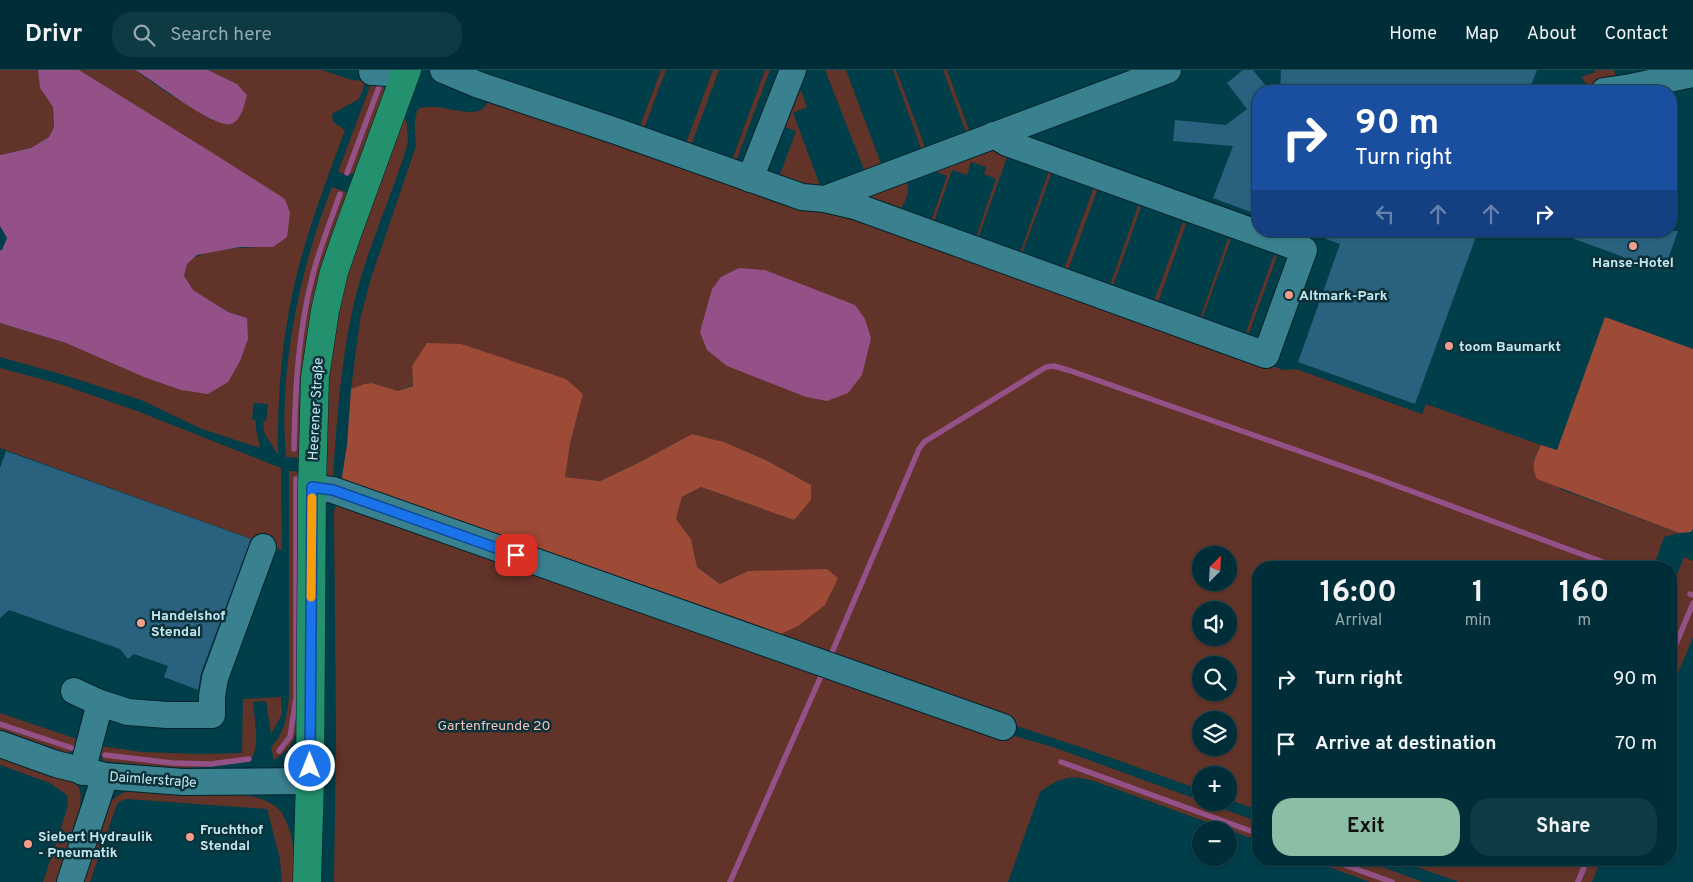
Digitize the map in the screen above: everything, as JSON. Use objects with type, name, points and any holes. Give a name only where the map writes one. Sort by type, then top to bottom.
[{"type":"main road","name":"Heerener Straße","points":[[307,882],[315,377],[325,311],[334,272],[346,234],[407,72]]},
{"type":"street","points":[[443,70],[479,85],[802,197],[825,199],[855,206],[1266,355],[1304,250],[1268,237]]},
{"type":"street","points":[[750,179],[793,70]]},
{"type":"street","points":[[825,199],[1168,70]]},
{"type":"street","points":[[372,72],[407,72]]},
{"type":"street","points":[[1641,85],[1693,74]]},
{"type":"street","points":[[994,135],[1007,143],[1252,231]]},
{"type":"street","points":[[312,487],[333,490],[1003,727]]},
{"type":"street","points":[[74,691],[100,703],[128,712],[167,716],[212,715],[212,696],[215,678],[263,547]]},
{"type":"street","points":[[70,882],[94,774],[100,703]]},
{"type":"street","name":"Daimlerstraße","points":[[0,744],[94,774],[183,782],[310,781]]},
{"type":"green space","points":[[0,70],[38,70],[40,88],[53,107],[54,127],[49,137],[31,148],[0,155]]},
{"type":"green space","points":[[79,70],[135,70],[169,94],[214,121],[237,84],[208,70],[322,70],[352,80],[366,81],[359,99],[332,114],[333,122],[345,130],[312,222],[291,300],[281,366],[278,455],[264,432],[263,422],[266,421],[268,404],[254,403],[252,419],[256,421],[260,448],[202,429],[141,400],[0,357],[0,323],[66,343],[91,353],[247,318],[228,312],[192,290],[184,276],[187,265],[192,259],[213,251],[273,247],[138,107]]},
{"type":"green space","points":[[661,70],[666,70],[643,131],[639,129]]},
{"type":"green space","points":[[713,70],[719,70],[690,148],[685,146]]},
{"type":"green space","points":[[765,70],[770,70],[735,164],[731,163]]},
{"type":"green space","points":[[825,70],[846,70],[882,166],[865,172]]},
{"type":"green space","points":[[893,70],[896,70],[926,150],[922,151]]},
{"type":"green space","points":[[943,70],[947,70],[970,133],[967,135]]},
{"type":"green space","points":[[1594,70],[1614,70],[1617,81],[1587,85],[1581,77],[1595,72]]},
{"type":"green space","points":[[372,81],[384,86],[385,93],[357,172],[348,175],[338,172]]},
{"type":"green space","points":[[798,90],[801,91],[807,107],[793,113],[821,188],[778,180],[796,131],[782,126]]},
{"type":"green space","points":[[488,101],[814,210],[894,230],[1283,370],[1296,369],[1422,414],[1426,404],[1541,445],[1534,460],[1560,489],[1679,533],[1664,537],[1656,561],[1252,561],[1252,808],[1237,803],[1237,766],[1192,766],[1192,787],[993,718],[993,712],[896,675],[884,674],[770,639],[748,571],[720,584],[697,567],[691,539],[676,519],[682,497],[701,487],[794,520],[811,485],[766,460],[724,442],[692,434],[600,481],[564,477],[570,444],[583,394],[412,366],[413,385],[398,391],[372,383],[351,389],[360,320],[370,281],[416,146],[415,123],[418,109],[437,107],[468,112],[483,108]]},
{"type":"green space","points":[[404,116],[407,124],[408,143],[360,279],[355,299],[343,365],[333,477],[326,476],[322,423],[341,284]]},
{"type":"green space","points":[[988,145],[1009,152],[977,241],[975,240],[996,179],[984,174],[986,167],[971,162],[967,175],[952,170],[933,225],[930,224],[947,176],[935,171]]},
{"type":"green space","points":[[1050,168],[1053,169],[1021,257],[1019,256]]},
{"type":"green space","points":[[906,180],[907,196],[898,211],[868,200],[868,192]]},
{"type":"green space","points":[[1095,184],[1099,185],[1067,273],[1063,272]]},
{"type":"green space","points":[[332,187],[346,192],[348,195],[301,455],[298,458],[286,457],[284,424],[285,390],[294,320],[310,251]]},
{"type":"green space","points":[[1138,206],[1141,207],[1112,289],[1109,288]]},
{"type":"green space","points":[[1183,222],[1186,224],[1157,305],[1153,304]]},
{"type":"green space","points":[[1228,239],[1231,239],[1201,322],[1199,321]]},
{"type":"green space","points":[[1274,255],[1277,256],[1249,333],[1246,332]]},
{"type":"green space","points":[[0,368],[60,384],[137,411],[281,468],[282,550],[0,448]]},
{"type":"green space","points":[[289,471],[295,471],[302,476],[298,725],[290,746],[274,760],[271,747],[282,730],[289,697]]},
{"type":"green space","name":"Gartenfreunde 20","points":[[337,502],[1001,732],[1056,748],[1192,798],[1192,811],[1229,811],[1252,819],[1252,838],[1237,833],[1237,821],[1204,821],[1094,781],[1073,778],[1060,780],[1040,792],[1008,882],[334,882],[336,736],[334,511]]},
{"type":"green space","points":[[1684,557],[1693,561],[1693,637],[1677,676],[1677,575]]},
{"type":"green space","points":[[281,697],[282,714],[271,734],[266,701],[253,702],[256,743],[255,751],[248,761],[208,767],[172,768],[103,761],[100,746],[142,752],[242,753],[243,699]]},
{"type":"green space","points":[[0,713],[77,739],[75,746],[71,752],[66,754],[0,730]]},
{"type":"green space","points":[[0,754],[54,772],[73,781],[78,786],[80,805],[78,818],[56,882],[43,882],[68,806],[67,795],[50,783],[0,765]]},
{"type":"green space","points":[[129,790],[237,794],[255,797],[271,803],[281,811],[290,831],[295,882],[282,882],[280,859],[267,809],[127,799],[117,804],[90,882],[82,882],[109,803],[117,796]]},
{"type":"green space","points":[[1326,866],[1379,866],[1423,882],[1370,882]]},
{"type":"green space","points":[[1414,866],[1599,866],[1592,882],[1459,882]]},
{"type":"shaded area","points":[[38,70],[79,70],[285,199],[290,213],[287,237],[273,247],[240,247],[197,255],[187,264],[184,276],[193,290],[228,312],[247,318],[248,339],[240,361],[228,382],[208,394],[181,390],[144,377],[66,343],[0,323],[0,250],[2,250],[7,238],[0,226],[0,155],[31,148],[49,137],[54,127],[53,107],[40,88]]},
{"type":"shaded area","points":[[135,70],[208,70],[237,84],[247,95],[242,112],[238,119],[231,124],[211,119]]},
{"type":"shaded area","points":[[739,268],[765,270],[855,305],[865,319],[871,338],[862,375],[848,393],[827,401],[806,397],[727,366],[707,350],[700,332],[712,289],[721,277]]},
{"type":"shaded area","points":[[1605,317],[1693,349],[1693,529],[1691,532],[1679,533],[1537,479],[1535,474],[1534,462],[1541,445],[1557,450]]},
{"type":"shaded area","points":[[427,343],[461,344],[566,379],[583,394],[570,444],[565,477],[600,481],[692,434],[724,442],[766,460],[811,485],[811,500],[794,520],[701,487],[682,497],[676,519],[691,539],[697,567],[720,584],[748,571],[827,569],[838,578],[825,605],[798,626],[770,639],[341,483],[347,445],[351,389],[372,383],[398,391],[413,386],[412,366]]},
{"type":"building","points":[[1243,70],[1253,70],[1265,85],[1252,85],[1252,212],[1213,198],[1233,146],[1173,141],[1175,120],[1226,125],[1247,109],[1227,83]]},
{"type":"building","points":[[1281,70],[1537,70],[1531,85],[1280,85]]},
{"type":"building","points":[[1321,237],[1476,237],[1415,404],[1298,362],[1340,244]]},
{"type":"building","name":"Hanse-Hotel","points":[[1569,237],[1676,237],[1666,265],[1643,257],[1640,263]]},
{"type":"building","points":[[6,451],[251,539],[201,673],[198,690],[164,677],[168,666],[134,654],[128,659],[120,649],[9,610],[0,618],[0,468]]},
{"type":"waterway","points":[[347,173],[379,87]]},
{"type":"waterway","points":[[294,449],[296,383],[304,317],[316,264],[340,194]]},
{"type":"waterway","points":[[830,657],[919,449],[924,442],[1046,367],[1054,366],[1373,477],[1600,561]]},
{"type":"waterway","points":[[279,751],[290,737],[296,698],[296,479]]},
{"type":"waterway","points":[[1677,642],[1693,603]]},
{"type":"waterway","points":[[730,882],[821,676]]},
{"type":"waterway","points":[[0,724],[72,748]]},
{"type":"waterway","points":[[105,755],[172,763],[211,764],[249,759]]},
{"type":"waterway","points":[[1061,762],[1252,831]]},
{"type":"waterway","points":[[1348,866],[1392,882]]},
{"type":"waterway","points":[[1578,882],[1585,866]]},
{"type":"slow traffic","points":[[311,597],[312,498]]},
{"type":"place","name":"Hanse-Hotel","points":[[1633,246]]},
{"type":"place","name":"Altmark-Park","points":[[1289,295]]},
{"type":"place","name":"toom Baumarkt","points":[[1449,346]]},
{"type":"place","name":"Handelshof Stendal","points":[[141,623]]},
{"type":"place","name":"Fruchthof Stendal","points":[[190,837]]},
{"type":"place","name":"Siebert Hydraulik - Pneumatik","points":[[28,844]]},
{"type":"route","points":[[310,766],[312,487],[333,490],[516,555]]}]
